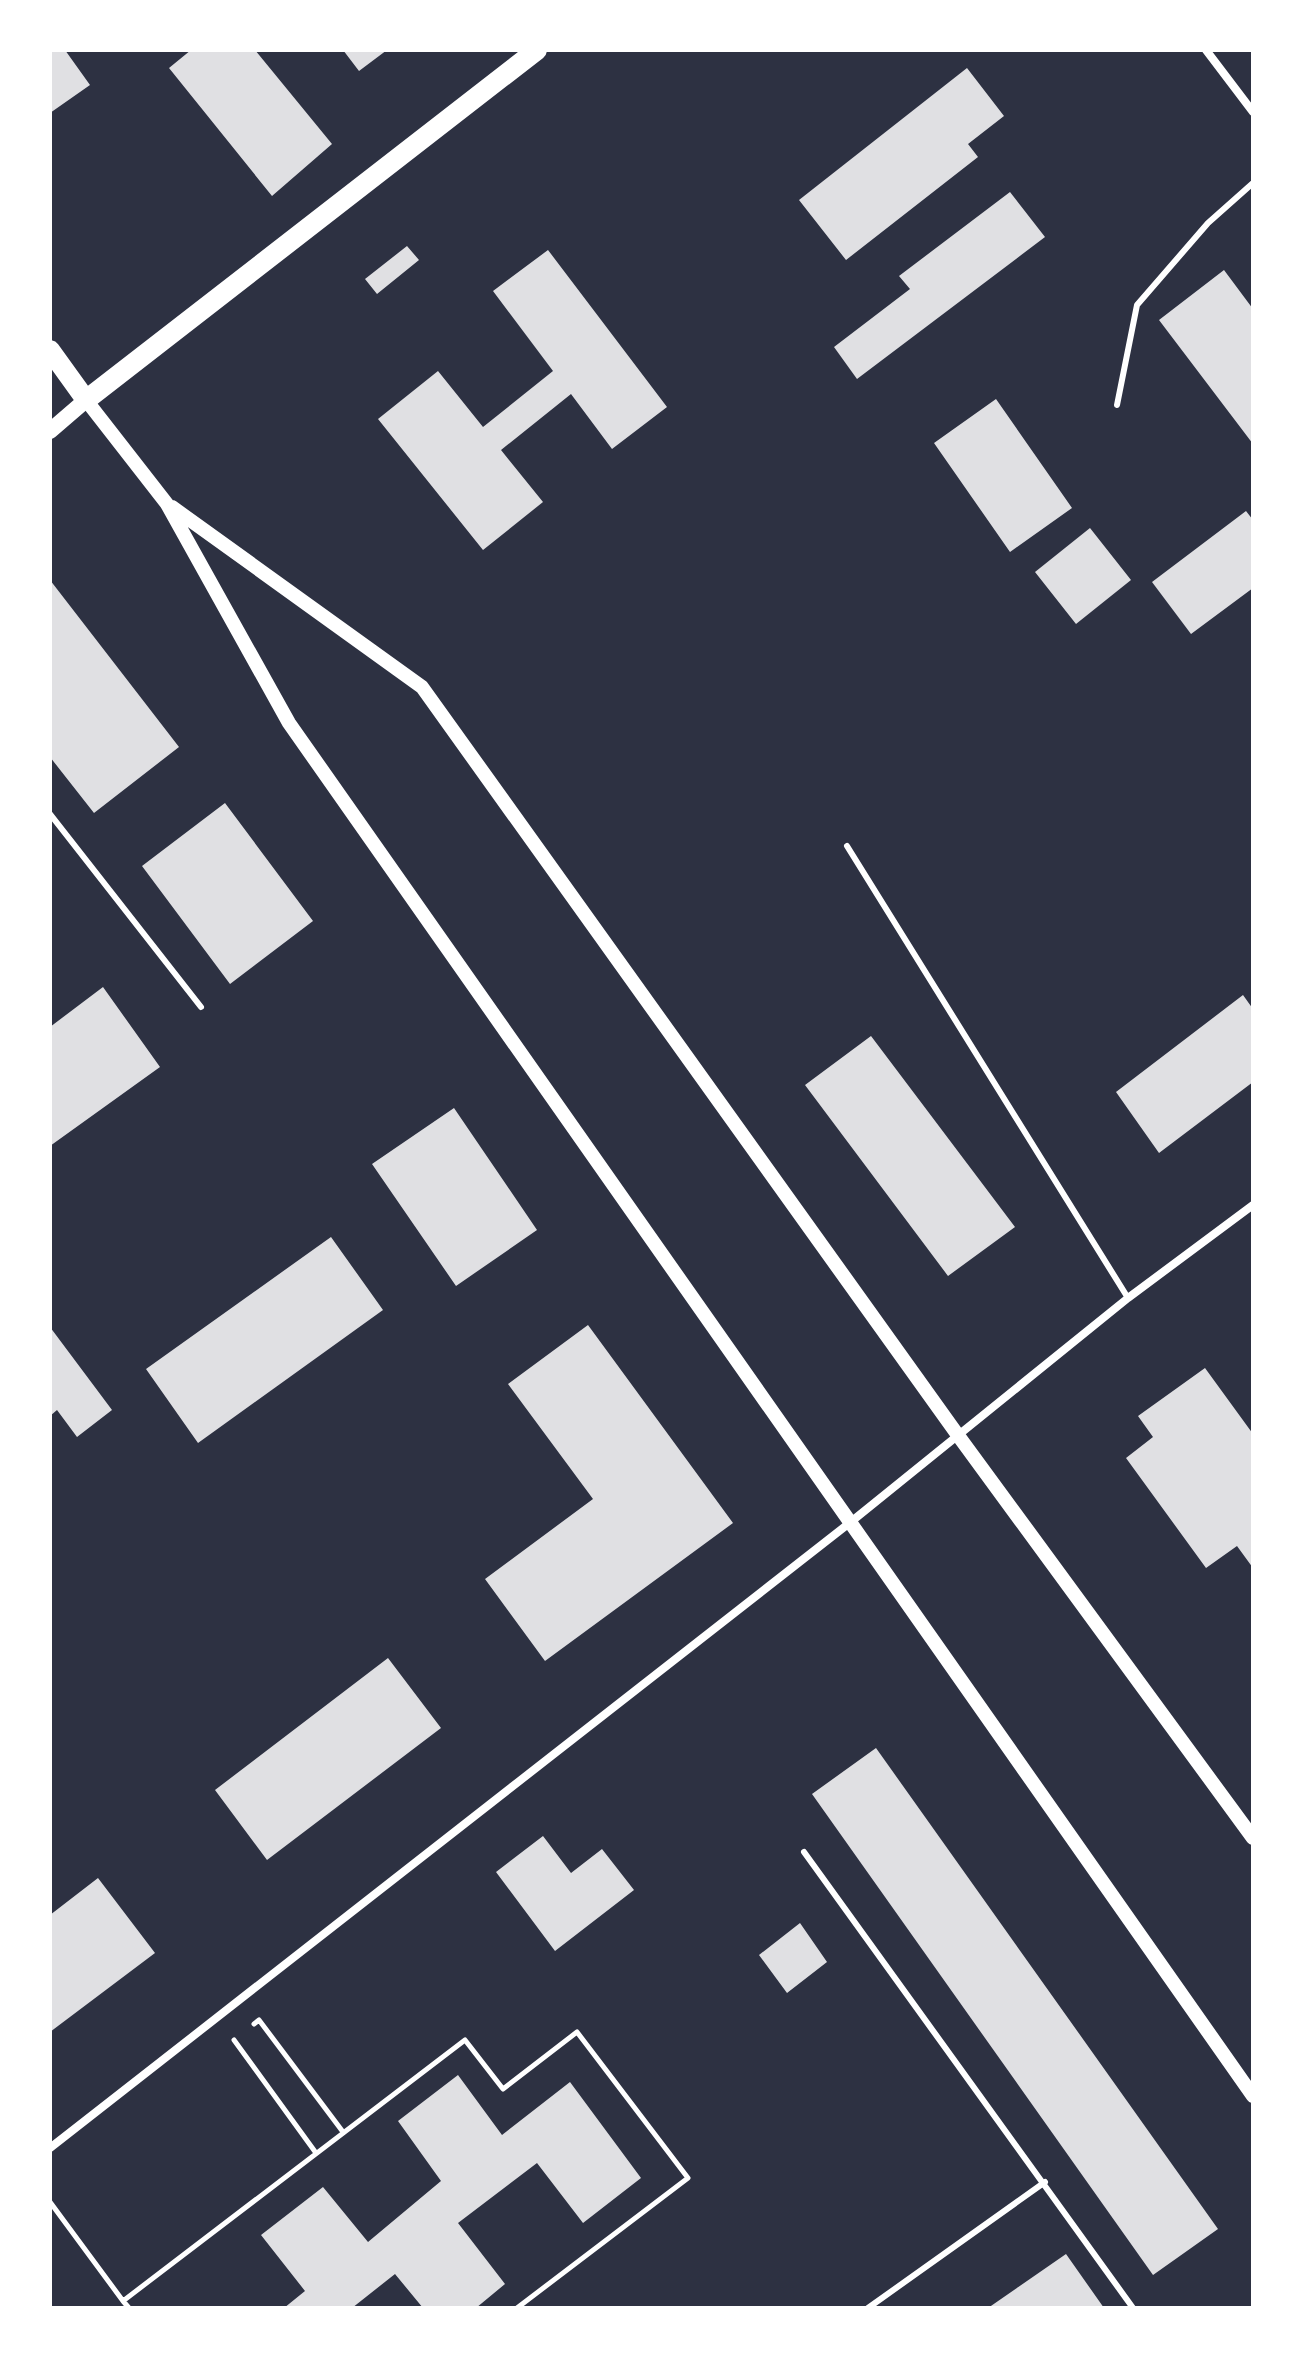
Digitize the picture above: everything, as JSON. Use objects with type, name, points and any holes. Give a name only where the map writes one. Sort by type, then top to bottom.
[{"type":"main road","points":[[50,431],[537,50]]},
{"type":"main road","points":[[50,350],[86,400]]},
{"type":"street","points":[[1206,50],[1253,112]]},
{"type":"street","points":[[86,400],[167,504],[289,723],[1253,2096]]},
{"type":"street","points":[[167,504],[422,687],[957,1434],[1251,1832]]},
{"type":"street","points":[[50,2148],[852,1521],[1128,1298],[1253,1205]]},
{"type":"lane","points":[[1117,405],[1137,305],[1208,223],[1253,183]]},
{"type":"lane","points":[[50,814],[201,1007]]},
{"type":"lane","points":[[847,846],[1128,1298]]},
{"type":"lane","points":[[804,1852],[1133,2308]]},
{"type":"lane","points":[[868,2308],[1045,2182]]},
{"type":"path","points":[[250,2027],[259,2020],[344,2133]]},
{"type":"path","points":[[123,2301],[465,2040],[503,2089],[577,2032],[688,2178],[517,2308]]},
{"type":"path","points":[[241,2034],[232,2041],[316,2153]]},
{"type":"path","points":[[50,2202],[129,2308]]},
{"type":"building","points":[[50,50],[65,50],[90,85],[50,113]]},
{"type":"building","points":[[191,50],[255,50],[332,144],[272,196],[169,68]]},
{"type":"building","points":[[343,50],[387,50],[359,71]]},
{"type":"building","points":[[967,68],[1004,116],[968,144],[978,157],[846,260],[799,200]]},
{"type":"building","points":[[1010,192],[1045,237],[857,379],[834,347],[910,289],[899,276]]},
{"type":"building","points":[[407,246],[419,260],[377,294],[365,279]]},
{"type":"building","points":[[548,250],[667,407],[612,449],[571,394],[501,450],[543,502],[483,550],[378,419],[438,371],[483,427],[553,371],[493,291]]},
{"type":"building","points":[[1224,270],[1253,309],[1253,444],[1159,320]]},
{"type":"building","points":[[996,399],[1072,508],[1010,552],[934,443]]},
{"type":"building","points":[[1246,511],[1253,520],[1253,588],[1191,634],[1152,582]]},
{"type":"building","points":[[1090,528],[1131,580],[1076,624],[1035,572]]},
{"type":"building","points":[[50,580],[179,747],[94,813],[50,757]]},
{"type":"building","points":[[225,803],[313,921],[230,984],[142,866]]},
{"type":"building","points":[[103,987],[160,1067],[50,1146],[50,1027]]},
{"type":"building","points":[[1243,995],[1253,1009],[1253,1082],[1159,1153],[1116,1092]]},
{"type":"building","points":[[871,1036],[1015,1227],[948,1276],[805,1085]]},
{"type":"building","points":[[454,1108],[537,1230],[456,1286],[372,1164]]},
{"type":"building","points":[[331,1237],[383,1310],[198,1443],[146,1369]]},
{"type":"building","points":[[588,1325],[733,1523],[545,1661],[485,1579],[593,1499],[508,1384]]},
{"type":"building","points":[[50,1327],[112,1410],[77,1437],[57,1410],[50,1416]]},
{"type":"building","points":[[1205,1368],[1253,1434],[1253,1568],[1237,1546],[1206,1568],[1126,1458],[1153,1437],[1138,1416]]},
{"type":"building","points":[[388,1658],[441,1728],[267,1860],[215,1790]]},
{"type":"building","points":[[876,1748],[1218,2229],[1153,2275],[812,1794]]},
{"type":"building","points":[[543,1836],[571,1873],[602,1849],[634,1890],[555,1951],[496,1872]]},
{"type":"building","points":[[98,1878],[155,1953],[50,2032],[50,1915]]},
{"type":"building","points":[[800,1923],[827,1962],[787,1993],[759,1955]]},
{"type":"building","points":[[458,2075],[502,2135],[570,2082],[641,2178],[583,2223],[537,2163],[458,2223],[505,2284],[476,2308],[423,2308],[395,2274],[352,2308],[284,2308],[305,2291],[261,2235],[323,2187],[368,2242],[441,2181],[398,2121]]},
{"type":"building","points":[[1066,2254],[1104,2308],[988,2308]]}]
